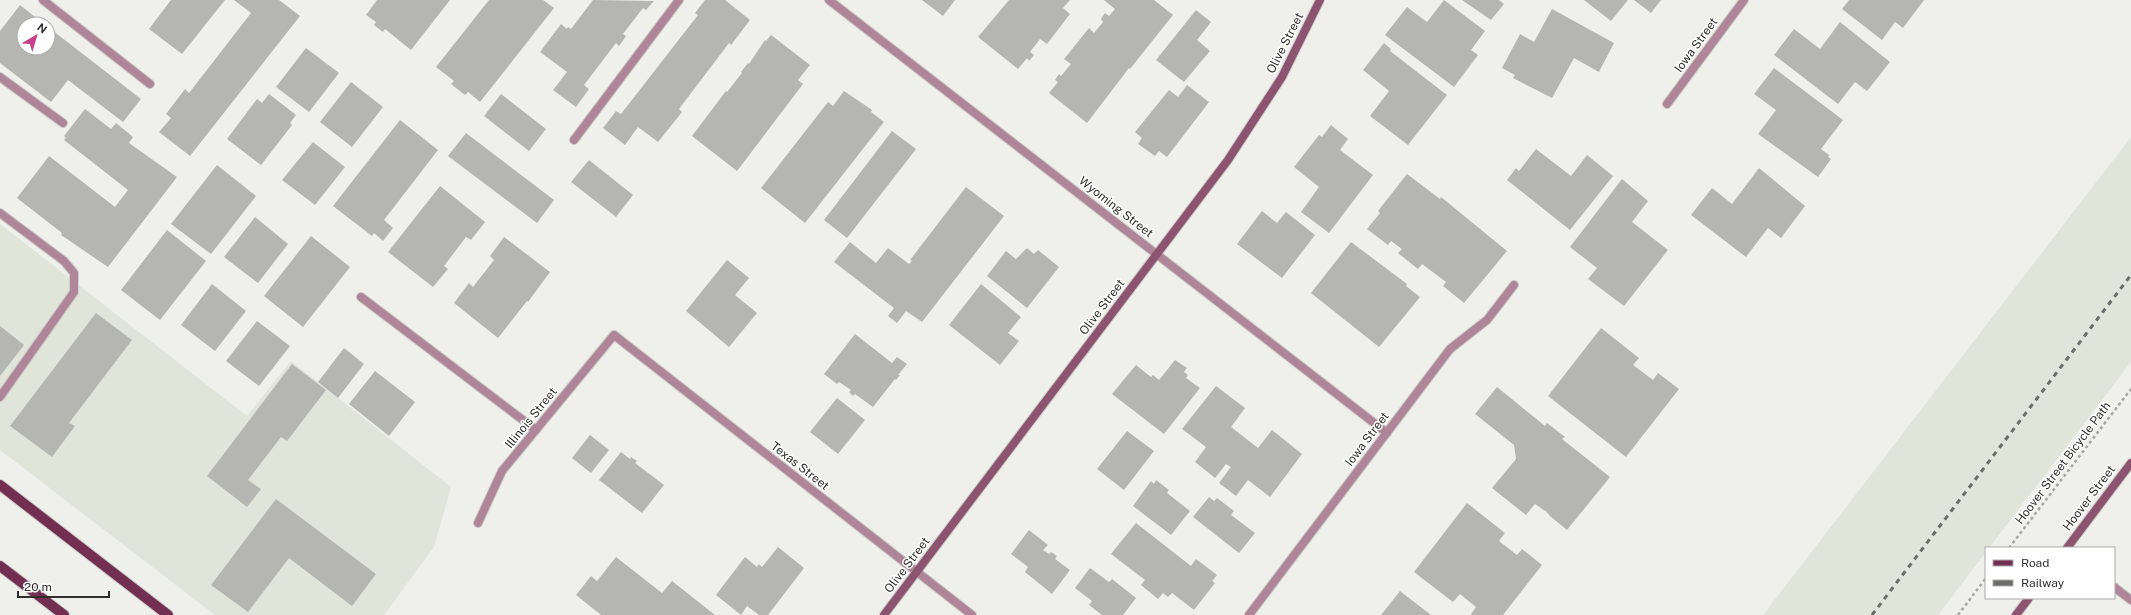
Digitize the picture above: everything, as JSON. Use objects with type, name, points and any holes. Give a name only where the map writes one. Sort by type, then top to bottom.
[{"type":"main road","points":[[0,486],[168,615]]},
{"type":"main road","points":[[0,566],[64,615]]},
{"type":"street","points":[[44,0],[150,84]]},
{"type":"street","points":[[574,140],[679,0]]},
{"type":"street","name":"Wyoming Street","points":[[829,0],[1387,433]]},
{"type":"street","name":"Olive Street","points":[[884,615],[1228,160],[1282,77],[1320,0]]},
{"type":"street","name":"Iowa Street","points":[[1667,104],[1744,0]]},
{"type":"street","points":[[0,77],[63,123]]},
{"type":"street","points":[[0,213],[64,261],[74,273],[74,292],[0,397]]},
{"type":"street","name":"Iowa Street","points":[[1248,615],[1450,349],[1487,320],[1514,285]]},
{"type":"street","points":[[361,297],[536,430]]},
{"type":"street","name":"Texas Street","points":[[614,335],[972,615]]},
{"type":"street","name":"Illinois Street","points":[[478,523],[502,471],[614,335]]},
{"type":"street","name":"Hoover Street","points":[[2068,547],[2131,464]]},
{"type":"street","points":[[2115,588],[2131,600]]},
{"type":"street","points":[[2016,615],[2028,599]]},
{"type":"path","name":"Hoover Street Bicycle Path","points":[[2010,547],[2131,389]]},
{"type":"path","points":[[1958,615],[1985,579]]},
{"type":"shaded area","points":[[2131,137],[2131,362],[1990,547],[1985,547],[1985,553],[1938,615],[1763,615]]},
{"type":"shaded area","points":[[0,224],[247,416],[291,361],[451,487],[434,547],[384,615],[215,615],[0,450]]},
{"type":"building","points":[[171,0],[225,0],[182,54],[149,29]]},
{"type":"building","points":[[234,0],[279,0],[300,16],[190,156],[159,132],[171,118],[166,114],[185,89],[189,93],[251,13]]},
{"type":"building","points":[[377,0],[450,0],[411,50],[385,29],[383,32],[374,25],[376,22],[366,15]]},
{"type":"building","points":[[489,0],[543,0],[554,8],[480,102],[468,92],[465,95],[451,84],[454,81],[436,67]]},
{"type":"building","points":[[593,0],[654,1],[646,10],[643,8],[623,34],[626,36],[619,46],[616,43],[584,85],[589,89],[576,107],[553,90],[567,72],[540,52],[561,24],[567,29],[568,27],[571,29]]},
{"type":"building","points":[[705,0],[725,0],[750,20],[731,45],[729,43],[679,109],[682,112],[658,142],[638,127],[625,145],[603,128],[616,111],[621,114],[698,15],[695,13]]},
{"type":"building","points":[[922,0],[955,0],[943,16]]},
{"type":"building","points":[[1009,0],[1070,0],[1063,8],[1070,14],[1047,44],[1040,39],[1030,52],[1034,55],[1029,61],[1027,58],[1018,69],[978,37]]},
{"type":"building","points":[[1104,0],[1154,0],[1173,15],[1130,69],[1129,68],[1087,123],[1049,93],[1058,82],[1055,80],[1059,74],[1061,76],[1071,64],[1064,59],[1089,28],[1094,33],[1103,22],[1101,19],[1105,13],[1109,16],[1115,9]]},
{"type":"building","points":[[1444,0],[1485,31],[1471,50],[1478,55],[1454,87],[1385,35],[1407,7],[1427,22]]},
{"type":"building","points":[[1462,0],[1499,0],[1504,4],[1491,20]]},
{"type":"building","points":[[1584,0],[1628,0],[1611,21]]},
{"type":"building","points":[[1634,0],[1661,0],[1651,13]]},
{"type":"building","points":[[1849,0],[1924,0],[1903,28],[1895,22],[1882,40],[1842,9]]},
{"type":"building","points":[[20,5],[34,16],[16,16],[16,56],[56,56],[56,33],[141,99],[123,122],[68,80],[51,102],[0,63],[0,31]]},
{"type":"building","points":[[1552,9],[1614,43],[1599,72],[1574,58],[1552,98],[1513,78],[1515,75],[1502,68],[1520,34],[1534,42]]},
{"type":"building","points":[[1196,10],[1211,22],[1197,40],[1210,51],[1184,82],[1156,60]]},
{"type":"building","points":[[1840,22],[1890,62],[1867,91],[1855,82],[1838,104],[1774,55],[1794,29],[1820,49]]},
{"type":"building","points":[[771,35],[810,65],[798,80],[803,84],[737,171],[692,136],[726,91],[727,92],[742,73],[741,72],[748,63],[749,64],[765,40],[766,41]]},
{"type":"building","points":[[1384,43],[1391,49],[1390,51],[1447,95],[1408,145],[1370,116],[1389,91],[1363,70]]},
{"type":"building","points":[[306,48],[339,73],[309,112],[276,87]]},
{"type":"building","points":[[1774,68],[1843,120],[1821,149],[1829,155],[1828,157],[1831,159],[1818,177],[1758,134],[1776,110],[1754,94]]},
{"type":"building","points":[[351,82],[383,107],[352,147],[320,122]]},
{"type":"building","points":[[1187,85],[1209,102],[1167,157],[1159,151],[1155,156],[1138,144],[1142,138],[1135,132],[1169,90],[1178,97]]},
{"type":"building","points":[[844,91],[872,110],[871,112],[884,122],[805,223],[761,188],[828,102],[833,106]]},
{"type":"building","points":[[269,94],[296,115],[290,123],[292,125],[261,165],[227,139],[257,99],[262,103]]},
{"type":"building","points":[[501,94],[546,129],[529,151],[484,116]]},
{"type":"building","points":[[85,109],[111,129],[116,123],[133,137],[129,143],[177,177],[108,267],[61,235],[62,233],[17,198],[49,156],[115,207],[128,190],[64,140],[66,138],[64,136]]},
{"type":"building","points":[[400,120],[438,150],[384,220],[393,228],[383,241],[374,233],[372,236],[333,206]]},
{"type":"building","points":[[1331,125],[1348,139],[1340,150],[1373,175],[1329,233],[1301,212],[1319,187],[1294,167],[1319,135],[1322,137]]},
{"type":"building","points":[[892,131],[916,149],[847,238],[824,220]]},
{"type":"building","points":[[466,133],[554,200],[537,223],[448,156]]},
{"type":"building","points":[[313,142],[345,167],[315,205],[282,180]]},
{"type":"building","points":[[1536,149],[1571,176],[1587,155],[1613,176],[1570,230],[1507,180],[1516,168],[1519,171]]},
{"type":"building","points":[[589,160],[633,195],[616,217],[571,182]]},
{"type":"building","points":[[217,165],[256,196],[211,254],[171,224]]},
{"type":"building","points":[[1759,168],[1805,206],[1781,238],[1768,228],[1746,257],[1691,215],[1712,188],[1732,204]]},
{"type":"building","points":[[1407,174],[1440,199],[1441,197],[1507,251],[1464,303],[1443,286],[1446,282],[1422,264],[1418,269],[1398,253],[1402,249],[1391,241],[1388,245],[1367,229],[1380,213],[1378,211]]},
{"type":"building","points":[[1622,179],[1648,201],[1632,222],[1668,250],[1624,306],[1588,279],[1597,268],[1570,247]]},
{"type":"building","points":[[440,186],[485,222],[471,240],[466,237],[444,266],[448,269],[433,287],[388,252]]},
{"type":"building","points":[[966,187],[1004,216],[922,322],[906,311],[897,323],[888,316],[894,308],[834,262],[850,242],[876,263],[888,248],[909,264],[912,261],[910,260]]},
{"type":"building","points":[[1262,211],[1277,223],[1286,212],[1315,235],[1282,278],[1237,244]]},
{"type":"building","points":[[255,217],[288,244],[258,283],[224,257]]},
{"type":"building","points":[[167,230],[206,261],[160,320],[121,290]]},
{"type":"building","points":[[311,236],[350,267],[303,327],[264,296]]},
{"type":"building","points":[[504,237],[550,272],[528,302],[527,301],[498,338],[454,303],[469,283],[473,287],[494,260],[490,256]]},
{"type":"building","points":[[1351,242],[1407,284],[1406,286],[1420,297],[1379,347],[1311,293]]},
{"type":"building","points":[[1027,248],[1034,254],[1038,250],[1059,267],[1027,308],[987,276],[1006,251],[1016,259]]},
{"type":"building","points":[[727,260],[749,278],[735,295],[757,313],[729,347],[686,311]]},
{"type":"building","points":[[212,284],[246,311],[215,351],[181,325]]},
{"type":"building","points":[[981,284],[1021,317],[1008,333],[1019,341],[1000,365],[949,325]]},
{"type":"building","points":[[96,313],[132,340],[69,423],[75,426],[52,457],[10,426]]},
{"type":"building","points":[[257,321],[290,346],[259,386],[226,361]]},
{"type":"building","points":[[0,326],[24,345],[0,376]]},
{"type":"building","points":[[1601,328],[1639,358],[1633,365],[1653,380],[1658,373],[1679,389],[1626,457],[1548,396]]},
{"type":"building","points":[[855,334],[892,363],[897,357],[907,364],[898,375],[900,375],[896,380],[895,379],[873,407],[855,394],[853,396],[849,392],[851,390],[839,382],[837,384],[824,374]]},
{"type":"building","points":[[344,348],[364,364],[338,398],[318,382]]},
{"type":"building","points":[[1175,360],[1187,368],[1184,372],[1188,375],[1186,378],[1200,388],[1164,434],[1112,394],[1136,365],[1151,377],[1153,375],[1159,380]]},
{"type":"building","points":[[292,364],[326,390],[287,441],[281,437],[248,480],[261,489],[247,507],[207,476]]},
{"type":"building","points":[[375,371],[415,402],[389,436],[349,404]]},
{"type":"building","points":[[1216,386],[1245,408],[1231,427],[1258,448],[1272,430],[1302,454],[1270,497],[1248,480],[1236,496],[1219,483],[1231,467],[1226,464],[1215,478],[1195,462],[1206,447],[1182,429]]},
{"type":"building","points":[[1497,387],[1545,426],[1547,423],[1565,437],[1562,439],[1610,477],[1567,530],[1545,510],[1535,504],[1526,515],[1492,488],[1516,459],[1514,445],[1475,414]]},
{"type":"building","points":[[837,398],[865,420],[838,454],[810,432]]},
{"type":"building","points":[[1127,431],[1154,451],[1124,490],[1097,469]]},
{"type":"building","points":[[590,435],[609,450],[591,473],[572,458]]},
{"type":"building","points":[[621,452],[630,459],[631,457],[637,461],[635,463],[664,485],[642,513],[599,480]]},
{"type":"building","points":[[1156,480],[1169,490],[1167,493],[1190,511],[1171,535],[1133,506],[1151,481],[1154,484]]},
{"type":"building","points":[[1209,497],[1214,501],[1217,498],[1234,511],[1231,515],[1255,533],[1239,553],[1193,517]]},
{"type":"building","points":[[276,499],[376,574],[352,606],[289,558],[248,612],[211,585]]},
{"type":"building","points":[[1467,503],[1505,533],[1499,541],[1517,555],[1522,549],[1542,565],[1503,615],[1472,615],[1471,614],[1476,607],[1460,594],[1453,602],[1414,572]]},
{"type":"building","points":[[1136,523],[1191,566],[1196,559],[1217,575],[1212,581],[1215,583],[1194,610],[1172,593],[1168,597],[1163,593],[1158,599],[1141,585],[1145,580],[1111,554]]},
{"type":"building","points":[[1029,530],[1048,545],[1043,550],[1049,554],[1051,552],[1057,556],[1055,559],[1070,570],[1052,594],[1025,572],[1028,567],[1011,554]]},
{"type":"building","points":[[778,547],[804,568],[768,615],[759,615],[747,606],[741,615],[716,595],[745,557],[757,567],[759,564],[762,567]]},
{"type":"building","points":[[616,557],[662,593],[672,581],[715,615],[601,615],[576,595],[591,576],[597,581]]},
{"type":"building","points":[[1090,568],[1109,582],[1112,579],[1136,598],[1123,615],[1102,615],[1089,605],[1092,601],[1075,588]]},
{"type":"building","points":[[1400,591],[1431,615],[1381,615]]},
{"type":"railway","points":[[1872,615],[2131,275]]}]
